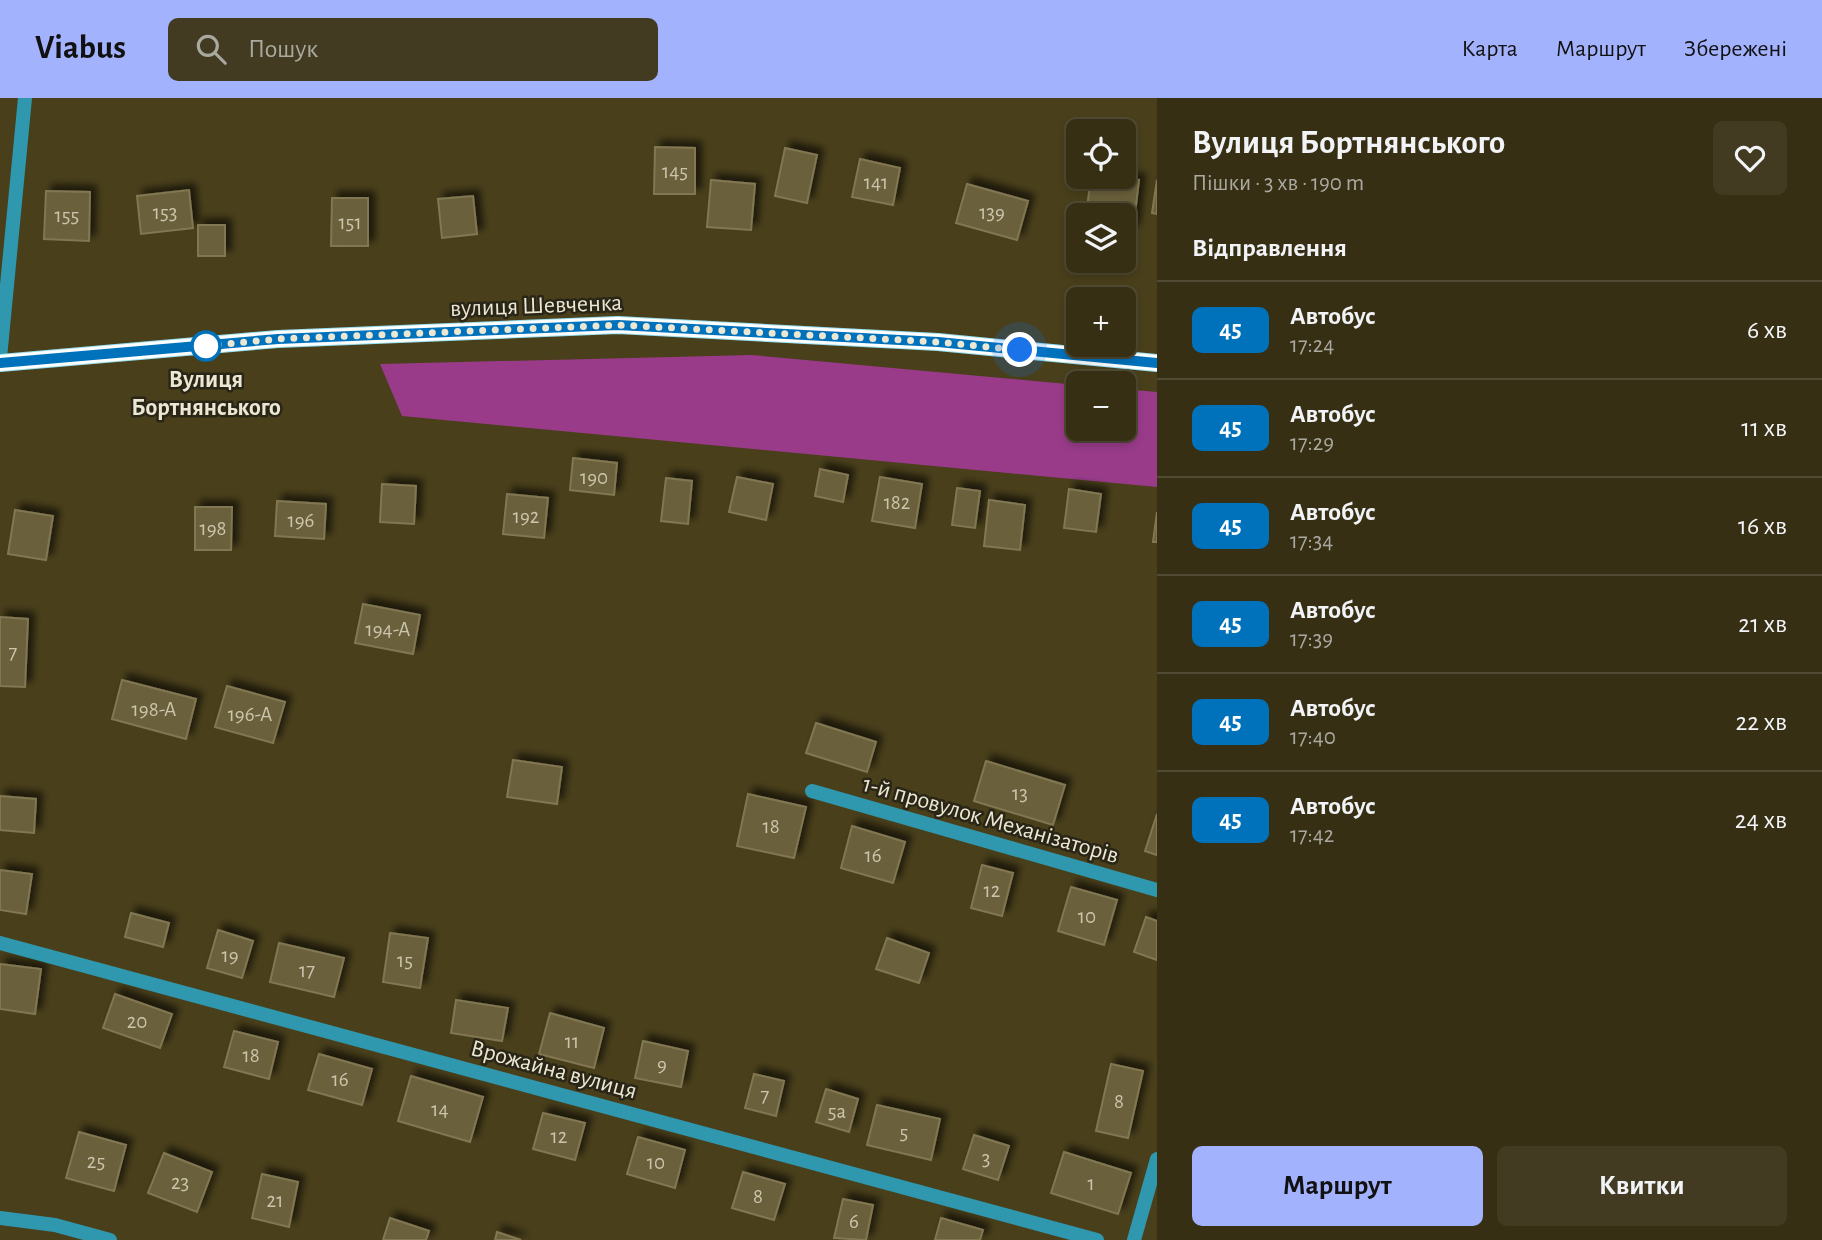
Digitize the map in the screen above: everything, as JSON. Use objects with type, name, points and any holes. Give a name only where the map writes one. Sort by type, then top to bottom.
[{"type":"main road","name":"вулиця Шевченка","points":[[0,360],[278,339],[618,325],[938,342],[1157,363]]},
{"type":"street","points":[[0,360],[25,98]]},
{"type":"street","name":"1-й провулок Механізаторів","points":[[812,791],[1157,890]]},
{"type":"street","name":"Врожайна вулиця","points":[[0,943],[1097,1240]]},
{"type":"street","points":[[1135,1240],[1157,1159]]},
{"type":"street","points":[[0,1219],[55,1226],[110,1240]]},
{"type":"shaded area","points":[[752,355],[1066,384],[1066,441],[1136,441],[1136,390],[1157,392],[1157,487],[402,416],[380,364]]},
{"type":"building","points":[[655,147],[695,148],[695,194],[654,194]]},
{"type":"building","points":[[785,148],[817,155],[807,203],[775,196]]},
{"type":"building","points":[[860,159],[900,168],[893,205],[852,197]]},
{"type":"building","points":[[711,180],[755,184],[751,230],[707,227]]},
{"type":"building","points":[[1136,180],[1139,180],[1136,205],[1088,203],[1089,189],[1136,189]]},
{"type":"building","points":[[1157,180],[1157,214],[1152,213]]},
{"type":"building","points":[[967,184],[1028,201],[1017,240],[956,223]]},
{"type":"building","points":[[189,190],[193,228],[141,234],[137,196]]},
{"type":"building","points":[[46,191],[90,192],[89,241],[44,239]]},
{"type":"building","points":[[473,196],[477,234],[442,238],[438,199]]},
{"type":"building","points":[[332,198],[368,198],[368,246],[331,246]]},
{"type":"building","points":[[198,225],[225,225],[225,256],[198,256]]},
{"type":"building","points":[[573,458],[617,463],[614,495],[570,490]]},
{"type":"building","points":[[820,469],[848,475],[843,502],[815,496]]},
{"type":"building","points":[[737,477],[773,484],[766,520],[729,512]]},
{"type":"building","points":[[880,477],[922,484],[915,528],[872,521]]},
{"type":"building","points":[[666,478],[692,481],[688,524],[661,521]]},
{"type":"building","points":[[382,484],[416,486],[414,524],[380,522]]},
{"type":"building","points":[[957,488],[980,491],[975,528],[952,525]]},
{"type":"building","points":[[1069,489],[1101,494],[1096,532],[1064,528]]},
{"type":"building","points":[[507,494],[548,498],[544,538],[503,534]]},
{"type":"building","points":[[989,500],[1025,505],[1020,550],[984,546]]},
{"type":"building","points":[[277,501],[326,504],[324,539],[275,536]]},
{"type":"building","points":[[195,507],[232,507],[231,550],[195,550]]},
{"type":"building","points":[[15,510],[53,516],[46,560],[8,554]]},
{"type":"building","points":[[1157,512],[1157,542],[1153,542]]},
{"type":"building","points":[[363,604],[420,615],[413,654],[355,643]]},
{"type":"building","points":[[0,617],[28,619],[25,687],[0,686]]},
{"type":"building","points":[[122,680],[196,699],[186,739],[112,719]]},
{"type":"building","points":[[227,686],[285,702],[273,743],[215,727]]},
{"type":"building","points":[[816,723],[876,742],[867,772],[806,753]]},
{"type":"building","points":[[513,760],[562,767],[557,804],[507,797]]},
{"type":"building","points":[[986,761],[1065,785],[1053,825],[974,801]]},
{"type":"building","points":[[748,794],[806,807],[794,858],[737,846]]},
{"type":"building","points":[[0,796],[36,799],[34,833],[0,830]]},
{"type":"building","points":[[1157,814],[1157,855],[1145,851]]},
{"type":"building","points":[[852,826],[905,842],[893,883],[841,868]]},
{"type":"building","points":[[982,865],[1013,873],[1002,916],[971,908]]},
{"type":"building","points":[[0,870],[32,874],[26,914],[0,910]]},
{"type":"building","points":[[1071,887],[1117,900],[1104,945],[1058,931]]},
{"type":"building","points":[[131,913],[169,923],[163,947],[125,937]]},
{"type":"building","points":[[1146,917],[1157,921],[1157,960],[1134,952]]},
{"type":"building","points":[[218,930],[253,941],[242,978],[207,968]]},
{"type":"building","points":[[390,933],[428,938],[420,988],[383,982]]},
{"type":"building","points":[[887,938],[929,953],[919,983],[876,969]]},
{"type":"building","points":[[279,943],[344,958],[334,997],[270,982]]},
{"type":"building","points":[[0,964],[41,969],[35,1014],[0,1009]]},
{"type":"building","points":[[115,994],[172,1014],[160,1048],[103,1028]]},
{"type":"building","points":[[456,1000],[508,1008],[502,1041],[451,1033]]},
{"type":"building","points":[[550,1013],[604,1028],[594,1068],[539,1054]]},
{"type":"building","points":[[234,1031],[278,1042],[269,1079],[224,1067]]},
{"type":"building","points":[[643,1041],[688,1051],[681,1087],[635,1078]]},
{"type":"building","points":[[319,1054],[372,1069],[362,1105],[308,1090]]},
{"type":"building","points":[[1111,1064],[1143,1071],[1128,1138],[1096,1131]]},
{"type":"building","points":[[754,1074],[784,1081],[776,1116],[745,1108]]},
{"type":"building","points":[[411,1076],[483,1097],[470,1142],[398,1121]]},
{"type":"building","points":[[826,1089],[858,1099],[849,1132],[816,1122]]},
{"type":"building","points":[[877,1105],[940,1119],[931,1160],[867,1145]]},
{"type":"building","points":[[543,1113],[585,1123],[575,1160],[533,1149]]},
{"type":"building","points":[[79,1132],[126,1145],[114,1191],[66,1178]]},
{"type":"building","points":[[974,1135],[1009,1146],[998,1180],[963,1169]]},
{"type":"building","points":[[638,1137],[685,1150],[675,1188],[627,1174]]},
{"type":"building","points":[[1064,1152],[1131,1173],[1118,1214],[1051,1193]]},
{"type":"building","points":[[164,1153],[212,1172],[197,1212],[148,1193]]},
{"type":"building","points":[[743,1172],[785,1184],[774,1220],[732,1208]]},
{"type":"building","points":[[262,1174],[298,1182],[289,1227],[252,1218]]},
{"type":"building","points":[[843,1199],[873,1205],[866,1240],[834,1238]]},
{"type":"building","points":[[390,1218],[429,1231],[426,1240],[383,1240]]},
{"type":"building","points":[[941,1218],[983,1230],[980,1240],[935,1240]]},
{"type":"building","points":[[497,1232],[521,1240],[495,1240]]},
{"type":"bus line","name":"45","points":[[0,363],[278,339],[618,325],[938,342],[1157,363]]},
{"type":"place","name":"Вулиця Бортнянського","points":[[206,346]]},
{"type":"route","points":[[206,346],[278,339],[618,325],[938,342],[1020,350]]}]
